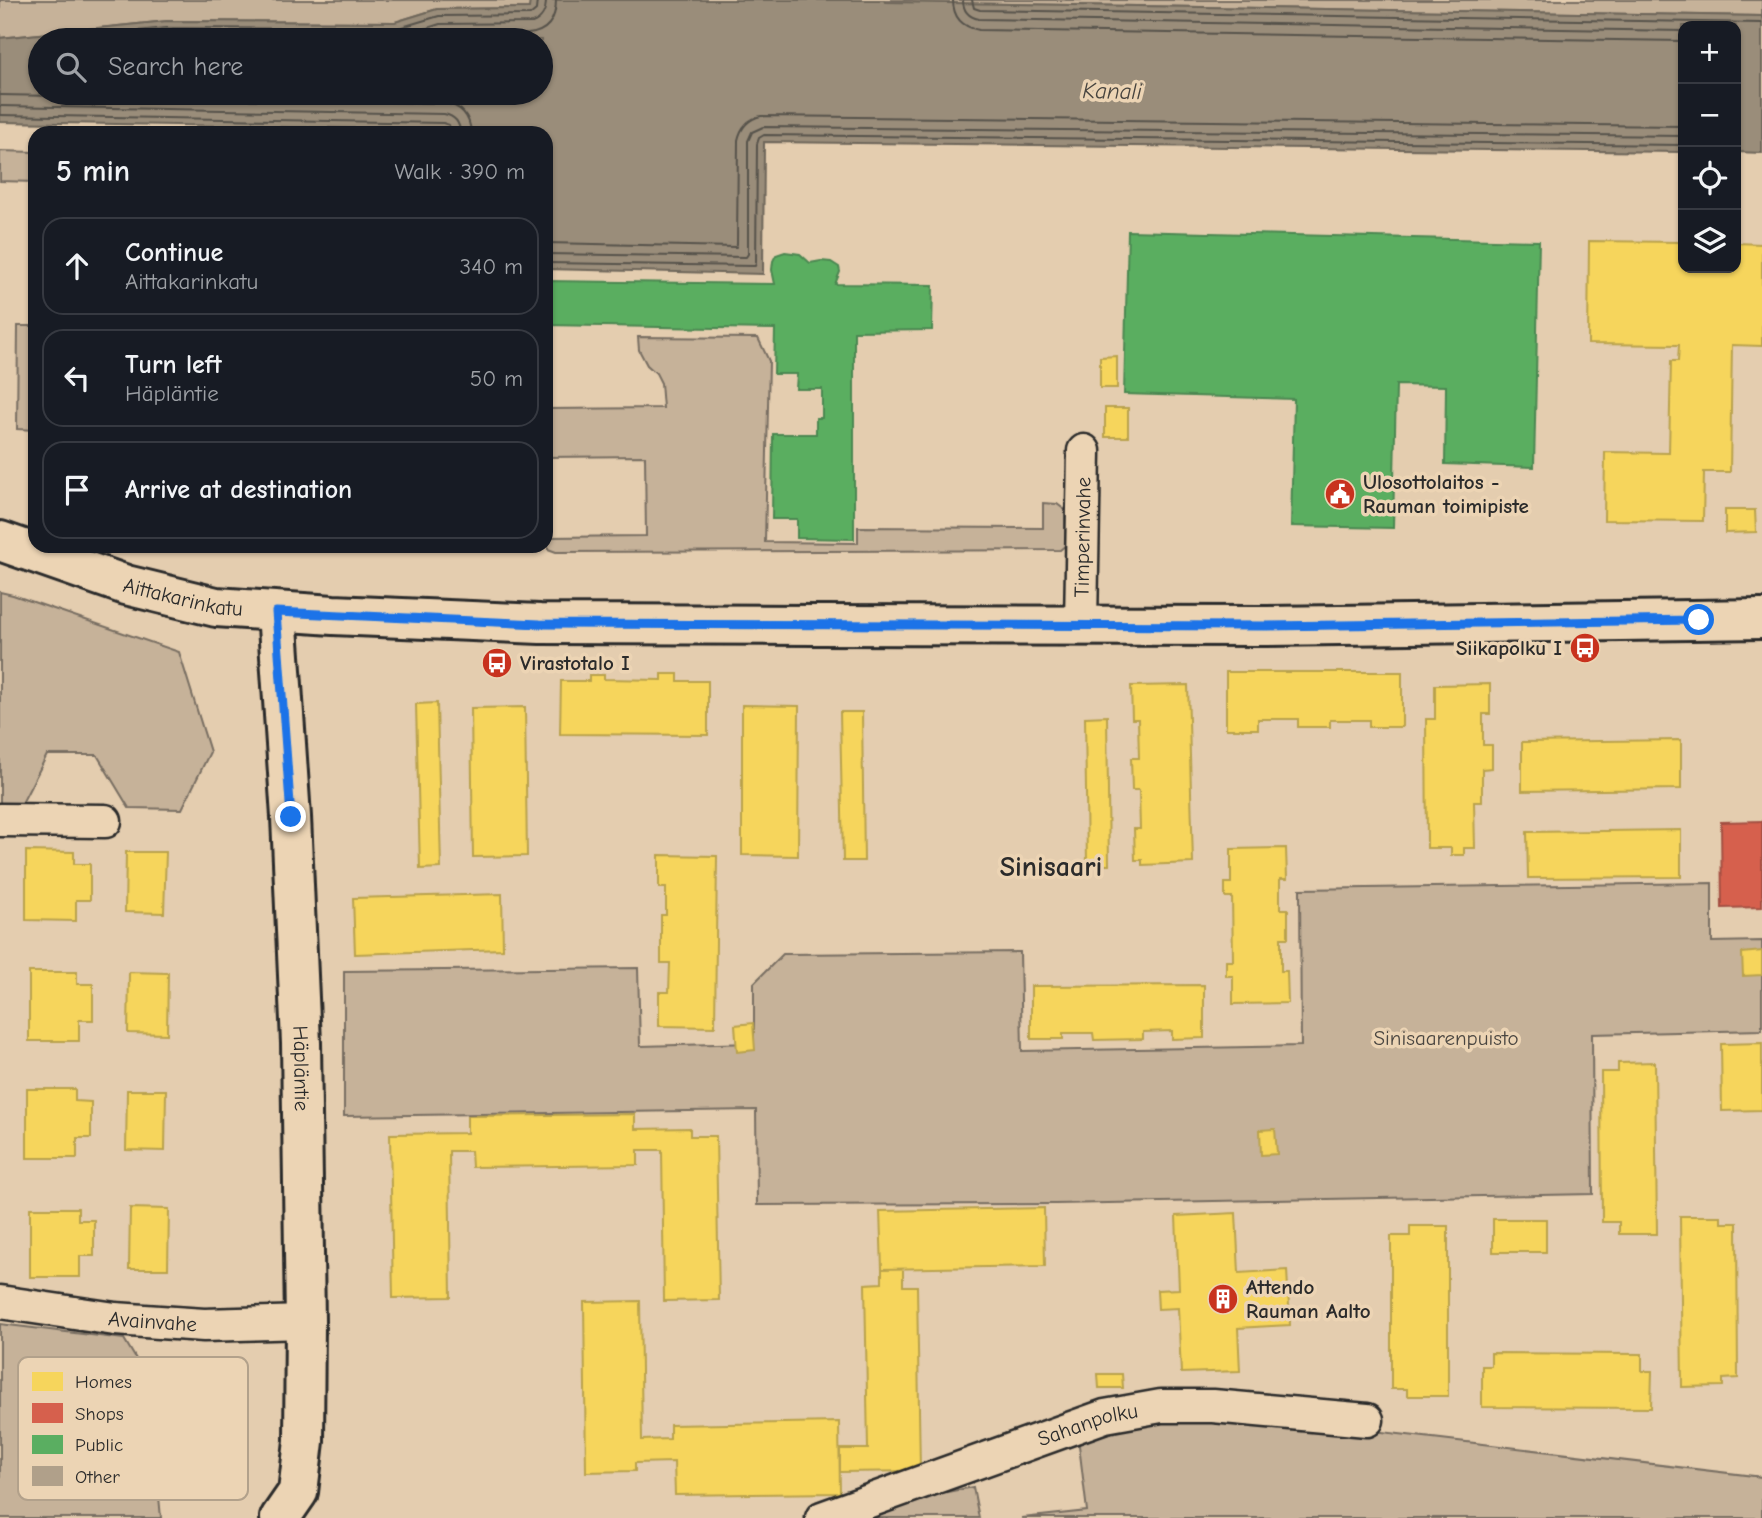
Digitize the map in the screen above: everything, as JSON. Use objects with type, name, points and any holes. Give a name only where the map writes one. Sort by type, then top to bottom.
[{"type":"main road","name":"Aittakarinkatu","points":[[0,541],[28,551]]},
{"type":"main road","name":"Aittakarinkatu","points":[[34,553],[126,585],[216,607],[540,624],[1268,626],[1762,619]]},
{"type":"main road","name":"Häpläntie","points":[[276,612],[295,897],[305,1322],[304,1441],[298,1492],[280,1518]]},
{"type":"street","name":"Timperinvahe","points":[[1081,625],[1084,451]]},
{"type":"street","points":[[0,820],[105,821]]},
{"type":"street","name":"Avainvahe","points":[[0,1302],[115,1319],[204,1325],[305,1322]]},
{"type":"street","name":"Sahanpolku","points":[[822,1518],[1105,1416],[1161,1406],[1213,1406],[1367,1420]]},
{"type":"green space","points":[[0,0],[530,0],[530,8],[437,9],[395,22],[167,21],[98,28],[28,28],[28,35],[0,38]]},
{"type":"green space","points":[[1762,0],[1762,16],[884,2]]},
{"type":"green space","points":[[0,151],[28,152],[28,182],[0,181]]},
{"type":"green space","points":[[18,326],[28,326],[28,430],[17,429]]},
{"type":"green space","points":[[638,337],[758,338],[769,361],[765,542],[858,543],[858,527],[1043,528],[1043,503],[1057,504],[1065,510],[1066,545],[1060,550],[553,551],[553,537],[646,536],[645,456],[553,457],[553,409],[663,408],[661,383],[639,350]]},
{"type":"green space","points":[[0,592],[179,652],[210,752],[182,809],[129,808],[97,755],[47,755],[20,807],[0,807]]},
{"type":"green space","name":"Sinisaarenpuisto","points":[[1712,883],[1712,942],[1762,941],[1762,1030],[1592,1034],[1593,1194],[1055,1204],[757,1205],[756,1110],[344,1116],[344,971],[638,968],[640,1046],[754,1043],[754,983],[783,954],[1020,952],[1022,1051],[1301,1046],[1300,889]]},
{"type":"green space","points":[[0,1324],[124,1339],[135,1357],[18,1357],[18,1500],[159,1500],[161,1518],[0,1518]]},
{"type":"green space","points":[[1189,1413],[1382,1432],[1762,1477],[1762,1518],[1022,1518],[1087,1511],[1078,1437]]},
{"type":"green space","points":[[973,1487],[979,1518],[851,1518],[896,1502]]},
{"type":"water","name":"Kanali","points":[[530,0],[884,0],[1762,16],[1762,153],[1741,152],[1741,21],[1678,21],[1678,152],[764,142],[763,274],[553,269],[553,126],[238,126],[0,122],[0,38],[28,35],[28,105],[553,105],[553,28],[98,28],[167,21],[395,22],[437,9],[529,8]]},
{"type":"building: Homes","points":[[1589,241],[1678,242],[1678,273],[1741,273],[1741,243],[1762,244],[1762,346],[1732,345],[1730,472],[1704,472],[1703,521],[1604,520],[1605,452],[1669,453],[1671,361],[1678,361],[1679,345],[1588,344]]},
{"type":"building: Homes","points":[[1117,356],[1117,388],[1100,388],[1100,357]]},
{"type":"building: Homes","points":[[1105,408],[1128,408],[1128,437],[1105,437]]},
{"type":"building: Homes","points":[[1725,510],[1755,510],[1756,532],[1725,533]]},
{"type":"building: Homes","points":[[1226,672],[1402,672],[1402,727],[1369,727],[1369,720],[1330,720],[1330,727],[1298,727],[1298,719],[1258,719],[1258,729],[1226,729]]},
{"type":"building: Homes","points":[[662,674],[678,674],[678,681],[708,681],[708,735],[560,734],[561,681],[589,681],[589,675],[604,675],[604,679],[662,680]]},
{"type":"building: Homes","points":[[1490,684],[1490,714],[1483,714],[1483,745],[1492,745],[1492,768],[1482,769],[1482,802],[1474,802],[1475,848],[1464,848],[1464,855],[1451,855],[1451,848],[1427,848],[1426,719],[1435,719],[1435,685]]},
{"type":"building: Homes","points":[[1188,685],[1193,863],[1142,865],[1142,860],[1135,860],[1134,829],[1140,829],[1139,790],[1132,790],[1131,758],[1139,758],[1138,719],[1132,719],[1131,686]]},
{"type":"building: Homes","points":[[437,703],[441,868],[420,869],[416,704]]},
{"type":"building: Homes","points":[[742,705],[799,706],[798,856],[742,855]]},
{"type":"building: Homes","points":[[525,707],[527,856],[473,857],[471,708]]},
{"type":"building: Homes","points":[[840,712],[862,712],[864,861],[843,861]]},
{"type":"building: Homes","points":[[1107,716],[1109,865],[1087,865],[1085,717]]},
{"type":"building: Homes","points":[[1681,740],[1681,789],[1522,791],[1522,742]]},
{"type":"building: Homes","points":[[1681,830],[1681,877],[1528,878],[1527,832]]},
{"type":"building: Homes","points":[[1286,848],[1287,879],[1280,879],[1280,909],[1288,909],[1288,938],[1281,938],[1281,971],[1287,971],[1288,1003],[1233,1004],[1233,976],[1226,976],[1226,961],[1233,961],[1232,897],[1225,897],[1225,883],[1231,883],[1231,849]]},
{"type":"building: Homes","points":[[26,851],[74,852],[74,864],[90,864],[90,900],[76,900],[76,921],[26,920]]},
{"type":"building: Homes","points":[[126,852],[166,852],[164,913],[125,912]]},
{"type":"building: Homes","points":[[659,855],[717,856],[715,1027],[659,1026],[659,992],[669,992],[670,963],[661,963],[661,915],[666,915],[666,888],[659,888]]},
{"type":"building: Homes","points":[[502,894],[503,949],[355,954],[353,898]]},
{"type":"building: Homes","points":[[1762,951],[1762,975],[1743,976],[1742,953]]},
{"type":"building: Homes","points":[[29,972],[77,972],[77,984],[93,984],[93,1020],[79,1020],[79,1041],[29,1041]]},
{"type":"building: Homes","points":[[129,972],[168,973],[167,1034],[128,1033]]},
{"type":"building: Homes","points":[[1204,985],[1204,1038],[1172,1039],[1172,1031],[1143,1032],[1143,1039],[1094,1040],[1093,1033],[1063,1033],[1063,1039],[1031,1039],[1031,986]]},
{"type":"building: Homes","points":[[753,1023],[755,1050],[737,1052],[735,1025]]},
{"type":"building: Homes","points":[[1762,1043],[1762,1110],[1722,1111],[1721,1044]]},
{"type":"building: Homes","points":[[1655,1062],[1657,1234],[1619,1234],[1619,1222],[1602,1222],[1601,1072],[1618,1072],[1618,1063]]},
{"type":"building: Homes","points":[[27,1089],[75,1089],[75,1101],[91,1102],[91,1138],[77,1138],[77,1158],[27,1158]]},
{"type":"building: Homes","points":[[127,1090],[166,1090],[165,1151],[126,1150]]},
{"type":"building: Homes","points":[[635,1114],[635,1129],[690,1128],[690,1136],[716,1136],[719,1300],[664,1301],[662,1150],[638,1150],[638,1165],[472,1167],[471,1151],[449,1151],[451,1297],[393,1298],[390,1134],[467,1133],[467,1116]]},
{"type":"building: Homes","points":[[1275,1129],[1277,1154],[1261,1155],[1260,1130]]},
{"type":"building: Homes","points":[[30,1208],[78,1208],[78,1220],[94,1220],[94,1256],[80,1256],[80,1277],[30,1277]]},
{"type":"building: Homes","points":[[130,1208],[169,1209],[168,1269],[129,1269]]},
{"type":"building: Homes","points":[[1044,1208],[1045,1266],[882,1269],[880,1211]]},
{"type":"building: Homes","name":"Attendo Rauman Aalto","points":[[1236,1213],[1239,1273],[1287,1270],[1290,1325],[1238,1328],[1240,1371],[1181,1373],[1178,1308],[1158,1309],[1157,1290],[1179,1289],[1176,1216]]},
{"type":"building: Homes","points":[[1680,1216],[1721,1216],[1721,1223],[1737,1223],[1738,1378],[1723,1379],[1723,1386],[1682,1387]]},
{"type":"building: Homes","points":[[1493,1219],[1546,1219],[1546,1252],[1493,1252]]},
{"type":"building: Homes","points":[[1410,1226],[1448,1226],[1448,1396],[1407,1396],[1407,1389],[1391,1389],[1391,1236],[1410,1236]]},
{"type":"building: Homes","points":[[882,1269],[903,1269],[903,1286],[917,1286],[920,1471],[840,1472],[840,1449],[868,1449],[865,1284],[882,1283]]},
{"type":"building: Homes","points":[[640,1301],[642,1440],[670,1439],[670,1425],[839,1422],[840,1493],[675,1495],[674,1462],[635,1463],[635,1471],[586,1472],[584,1302]]},
{"type":"building: Homes","points":[[1491,1353],[1642,1354],[1642,1371],[1652,1371],[1651,1408],[1482,1407],[1482,1366],[1491,1366]]},
{"type":"building: Homes","points":[[1098,1374],[1122,1374],[1123,1388],[1099,1388]]},
{"type":"building: Shops","points":[[1762,821],[1762,907],[1722,908],[1721,822]]},
{"type":"building: Public","points":[[1128,231],[1539,241],[1534,467],[1445,464],[1446,386],[1396,385],[1393,528],[1291,526],[1294,399],[1124,394]]},
{"type":"building: Public","points":[[785,252],[800,254],[810,263],[831,262],[839,267],[840,272],[835,284],[933,285],[932,330],[854,331],[854,539],[797,538],[797,519],[772,519],[773,434],[816,434],[816,418],[822,418],[822,389],[796,389],[797,374],[774,374],[775,329],[553,325],[553,281],[775,284],[772,270],[776,255]]},
{"type":"place","name":"Ulosottolaitos - Rauman toimipiste","points":[[1340,494]]},
{"type":"place","name":"Siikapolku I","points":[[1585,648]]},
{"type":"place","name":"Virastotalo I","points":[[497,663]]},
{"type":"place","name":"Attendo Rauman Aalto","points":[[1223,1299]]},
{"type":"district","name":"Sinisaari","points":[[1051,867]]},
{"type":"route","points":[[291,817],[276,612],[540,624],[1268,626],[1699,620]]}]
